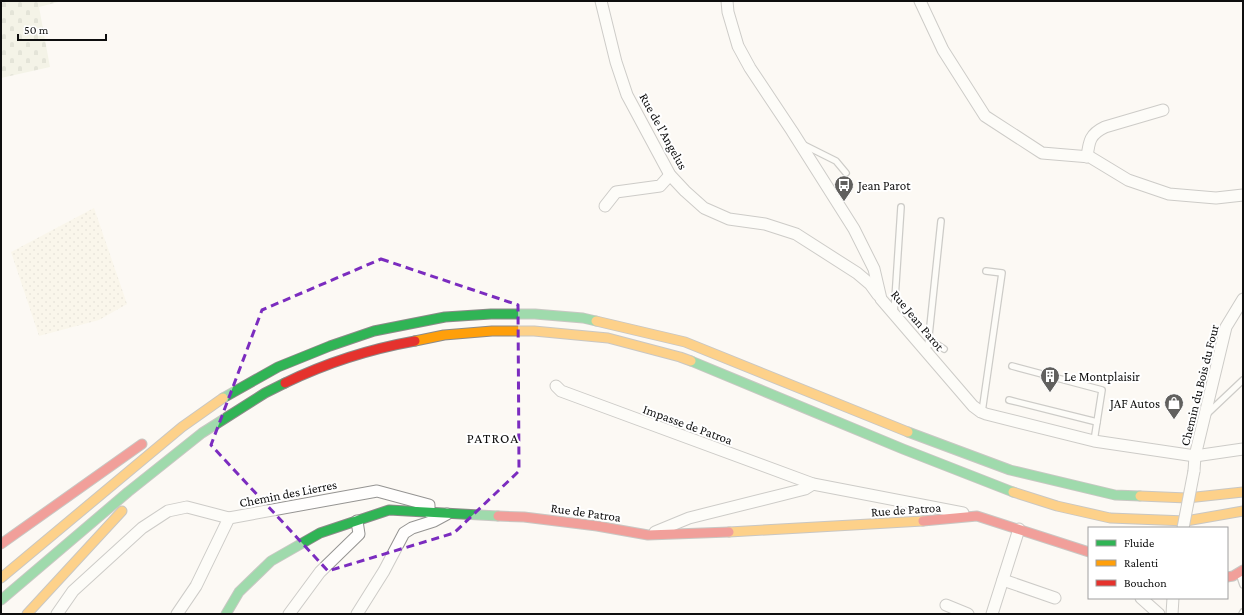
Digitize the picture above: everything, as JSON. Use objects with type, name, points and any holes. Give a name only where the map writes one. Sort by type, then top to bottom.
[{"type":"main road","points":[[1,578],[182,427],[229,394],[278,367],[330,346],[374,331],[445,317],[490,314],[535,314],[583,318],[685,342],[907,432],[1010,470],[1115,495],[1187,498],[1243,492]]},
{"type":"main road","points":[[1,600],[128,492],[202,433],[265,393],[302,375],[338,361],[391,345],[444,335],[492,330],[534,331],[608,338],[680,357],[910,451],[1056,506],[1110,518],[1186,521],[1240,512]]},
{"type":"main road","points":[[162,430],[182,427]]},
{"type":"main road","points":[[1,544],[149,439]]},
{"type":"main road","points":[[26,614],[116,518],[126,506],[128,492]]},
{"type":"main road","name":"Rue de Patroa","points":[[226,614],[239,592],[271,561],[320,533],[389,510],[524,517],[597,526],[648,535],[782,530],[915,522],[977,516]]},
{"type":"main road","points":[[977,516],[1088,552]]},
{"type":"main road","points":[[1228,577],[1241,572]]},
{"type":"street","name":"Rue de l'Angelus","points":[[601,1],[616,62],[627,95],[670,175],[685,192],[704,208],[729,219],[765,224],[796,234],[857,273],[870,284],[880,298]]},
{"type":"street","name":"Rue Jean Parot","points":[[727,1],[728,12],[738,46],[750,68],[859,238],[874,269],[880,298],[925,347],[973,406],[982,412],[1094,441],[1195,456],[1243,449]]},
{"type":"street","points":[[920,1],[943,50],[984,116],[1042,153],[1087,156],[1128,180],[1169,194],[1208,198],[1243,194]]},
{"type":"street","points":[[1087,156],[1089,140],[1097,130],[1163,110]]},
{"type":"street","points":[[605,206],[616,192],[660,186],[670,175]]},
{"type":"street","name":"Chemin du Bois du Four","points":[[1183,527],[1194,471],[1195,456],[1226,327],[1243,299]]},
{"type":"street","name":"Impasse de Patroa","points":[[556,386],[561,392],[813,484],[977,516]]},
{"type":"street","points":[[648,535],[689,518],[805,489],[813,484]]},
{"type":"street","name":"Chemin des Lierres","points":[[177,614],[196,586],[229,518],[377,491],[429,505],[429,512]]},
{"type":"street","points":[[57,614],[73,591],[142,528],[168,511],[187,507],[229,518]]},
{"type":"street","points":[[357,614],[384,571],[404,533],[412,528],[434,521],[448,513]]},
{"type":"street","points":[[290,614],[320,572],[359,534],[357,521]]},
{"type":"street","points":[[992,614],[1019,529]]},
{"type":"street","points":[[1003,580],[1055,598]]},
{"type":"street","points":[[1142,599],[1159,614]]},
{"type":"street","points":[[1172,614],[1173,599]]},
{"type":"street","points":[[946,605],[968,614]]},
{"type":"lane","points":[[800,144],[836,161],[846,174]]},
{"type":"lane","points":[[894,314],[901,207]]},
{"type":"lane","points":[[941,221],[925,347],[935,343],[944,349]]},
{"type":"lane","points":[[982,412],[1002,273],[986,270]]},
{"type":"lane","points":[[1012,366],[1102,390],[1094,441]]},
{"type":"lane","points":[[1205,417],[1243,380]]},
{"type":"lane","points":[[1009,400],[1097,422]]},
{"type":"lane","points":[[1241,572],[1243,585]]},
{"type":"highlighted area","points":[[381,259],[518,305],[519,471],[454,533],[328,571],[211,445],[262,310]]},
{"type":"shaded area","points":[[94,208],[127,304],[99,320],[39,336],[11,252]]},
{"type":"green space","points":[[1,1],[62,1],[39,7],[50,67],[1,78]]},
{"type":"traffic: fast","points":[[223,398],[278,367],[330,346],[374,331],[445,317],[491,314],[535,314],[583,318],[596,321]]},
{"type":"traffic: fast","points":[[691,361],[903,449],[1013,492]]},
{"type":"traffic: fast","points":[[1,600],[128,492],[202,433],[265,393],[285,383]]},
{"type":"traffic: fast","points":[[908,432],[1010,470],[1115,495],[1140,496]]},
{"type":"traffic: fast","points":[[226,614],[239,592],[271,561],[320,533],[389,510],[498,516]]},
{"type":"traffic: slow","points":[[596,321],[685,342],[908,432]]},
{"type":"traffic: slow","points":[[415,341],[444,335],[492,331],[534,331],[608,338],[691,361]]},
{"type":"traffic: slow","points":[[1,578],[182,427],[223,398]]},
{"type":"traffic: slow","points":[[1013,492],[1057,506],[1110,518],[1186,521],[1243,511]]},
{"type":"traffic: slow","points":[[1140,496],[1187,498],[1243,492]]},
{"type":"traffic: slow","points":[[27,614],[122,511]]},
{"type":"traffic: slow","points":[[729,532],[923,521]]},
{"type":"traffic: jam","points":[[285,383],[332,363],[381,348],[415,341]]},
{"type":"traffic: jam","points":[[1,544],[142,444]]},
{"type":"traffic: jam","points":[[498,516],[524,517],[597,526],[648,535],[729,532]]},
{"type":"traffic: jam","points":[[923,521],[977,516],[1088,552]]},
{"type":"traffic: jam","points":[[1228,577],[1233,576],[1243,570]]},
{"type":"place","name":"Jean Parot","points":[[844,202]]},
{"type":"place","name":"Le Montplaisir","points":[[1050,393]]},
{"type":"place","name":"JAF Autos","points":[[1174,420]]},
{"type":"district","name":"PATROA","points":[[493,438]]}]
